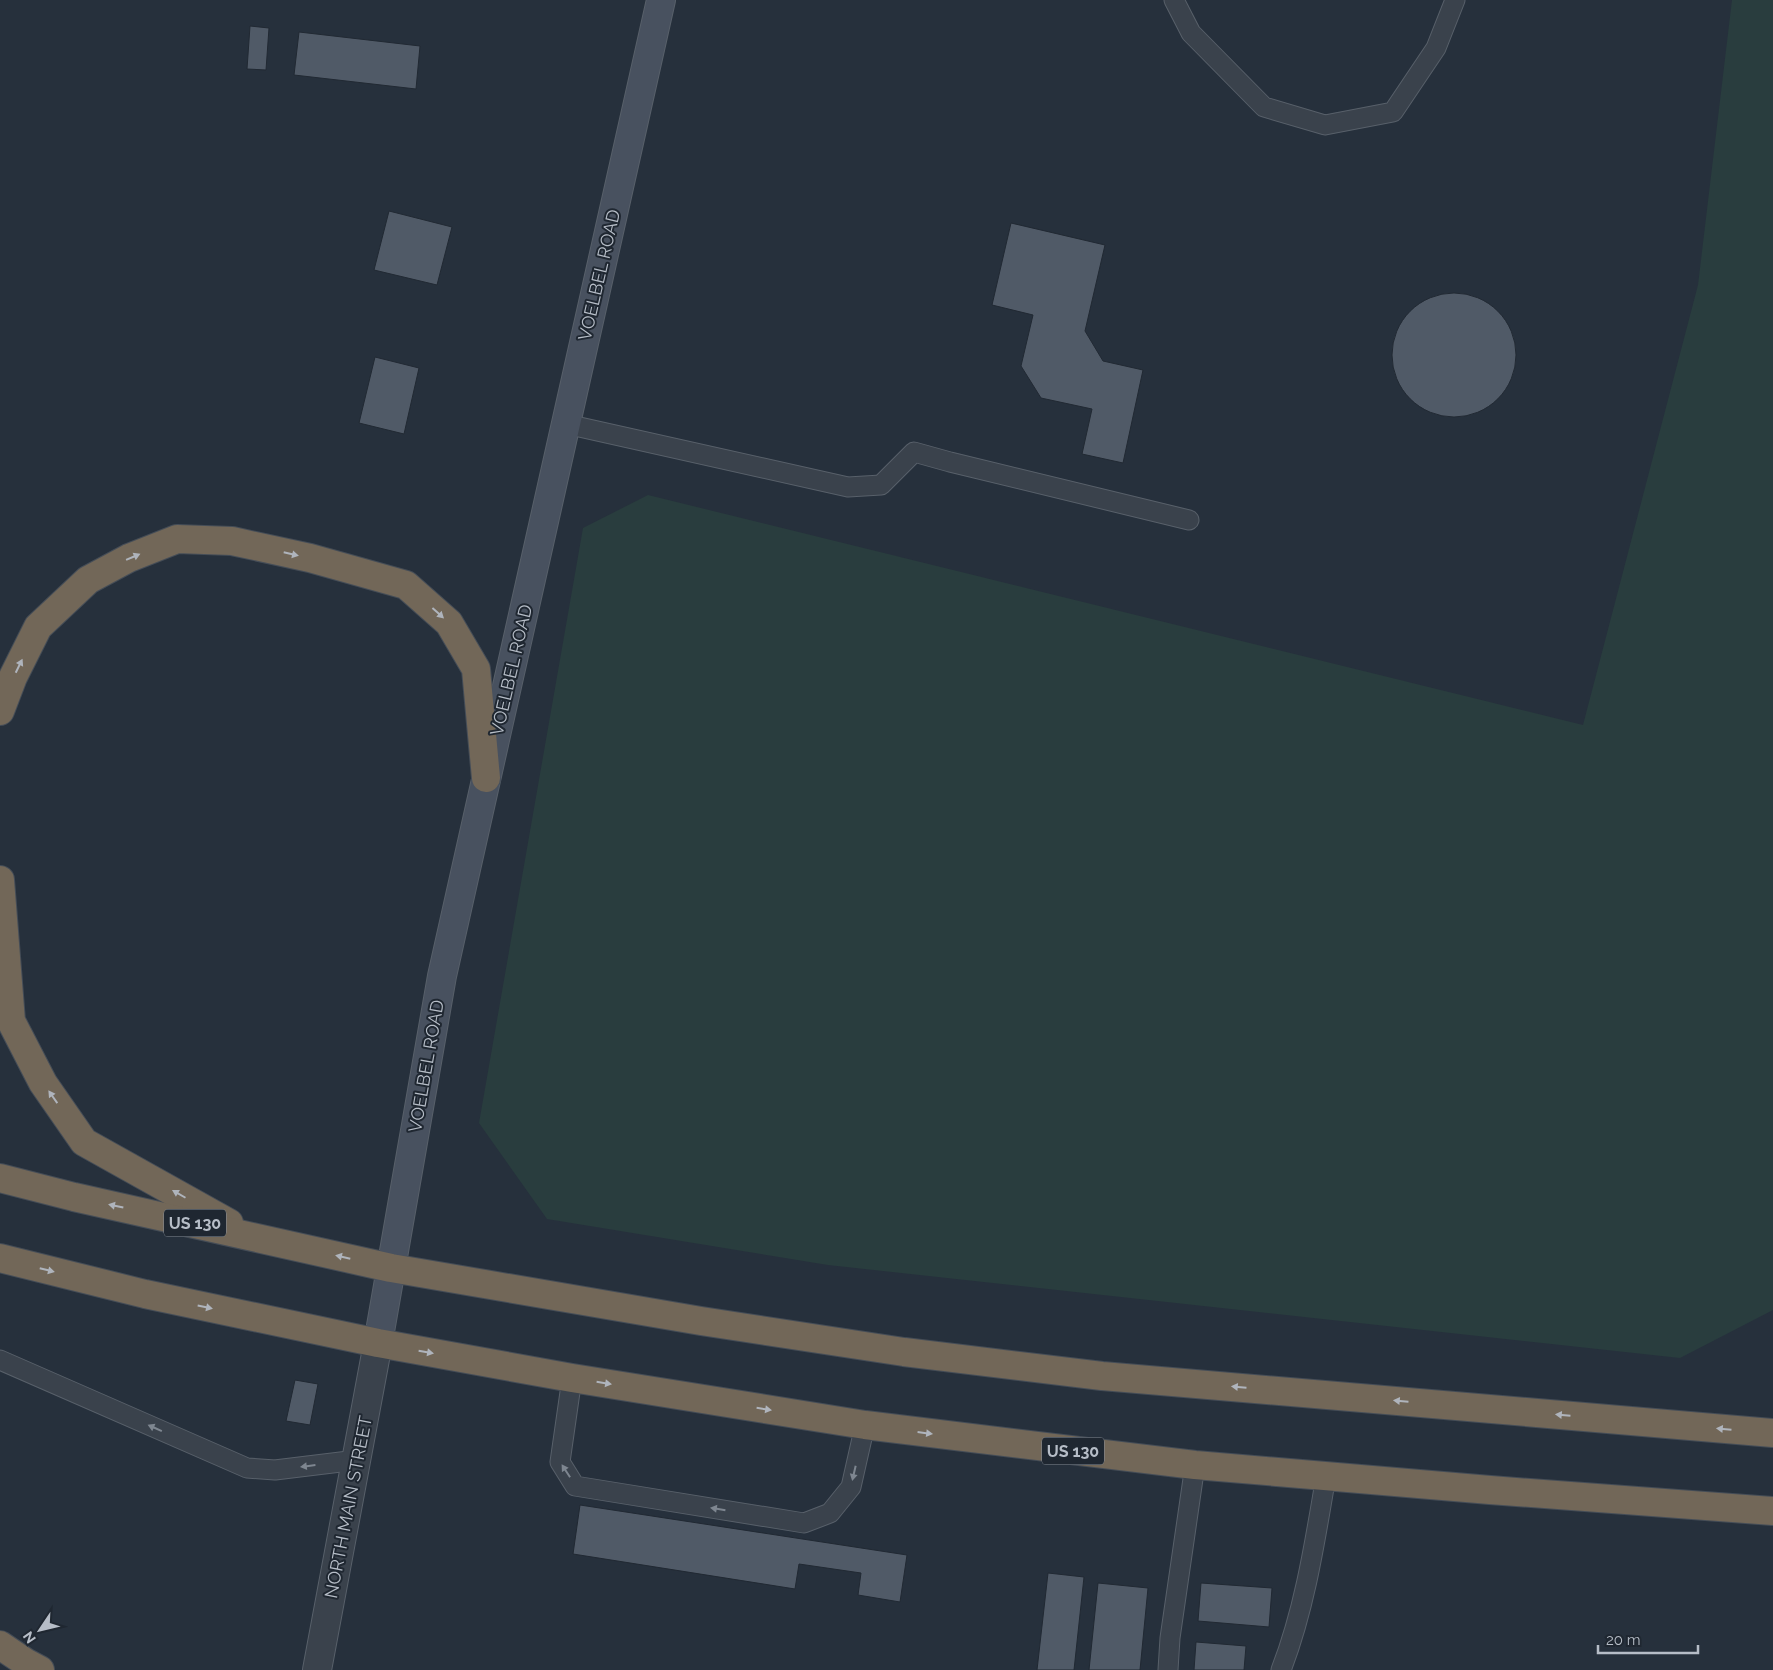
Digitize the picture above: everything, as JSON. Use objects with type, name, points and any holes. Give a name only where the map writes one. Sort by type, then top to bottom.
[{"type":"highway","points":[[0,711],[13,677],[38,627],[88,580],[129,558],[177,539],[232,541],[310,558],[406,585],[449,623],[476,669],[486,778]]},
{"type":"highway","points":[[0,880],[11,1021],[43,1083],[84,1142],[252,1236]]},
{"type":"highway","name":"US 130","points":[[0,1178],[74,1197],[391,1268],[700,1321],[904,1352],[1082,1374],[1768,1428]]},
{"type":"highway","name":"US 130","points":[[0,1258],[145,1294],[378,1343],[572,1378],[865,1425],[1195,1465],[1490,1490],[1773,1511]]},
{"type":"highway","points":[[0,1645],[40,1670]]},
{"type":"street","name":"VOELBEL ROAD","points":[[378,1343],[442,976],[661,0]]},
{"type":"street","name":"NORTH MAIN STREET","points":[[317,1670],[378,1343]]},
{"type":"lane","points":[[1174,0],[1191,32],[1264,107],[1325,125],[1393,112],[1436,48],[1455,0]]},
{"type":"lane","points":[[566,424],[848,486],[881,485],[914,452],[1189,520]]},
{"type":"lane","points":[[0,1360],[247,1468],[275,1470],[357,1460]]},
{"type":"lane","points":[[572,1378],[560,1462],[575,1486],[804,1523],[830,1513],[850,1487],[865,1425]]},
{"type":"lane","points":[[1168,1670],[1170,1638],[1195,1465]]},
{"type":"lane","points":[[1281,1670],[1290,1647],[1309,1572],[1326,1476]]},
{"type":"green space","points":[[1732,0],[1773,0],[1773,1310],[1680,1358],[828,1265],[547,1219],[479,1123],[583,528],[648,495],[1583,725],[1698,285]]},
{"type":"building","points":[[250,26],[269,28],[266,70],[247,69]]},
{"type":"building","points":[[299,32],[420,46],[416,89],[294,75]]},
{"type":"building","points":[[389,211],[452,227],[437,285],[374,270]]},
{"type":"building","points":[[1011,223],[1105,245],[1085,331],[1103,361],[1143,370],[1123,463],[1082,454],[1092,409],[1041,398],[1021,366],[1033,315],[992,305]]},
{"type":"building","points":[[1454,293],[1478,298],[1489,303],[1498,311],[1506,320],[1511,331],[1516,355],[1511,379],[1506,390],[1498,399],[1489,407],[1478,412],[1454,417],[1430,412],[1419,407],[1410,399],[1402,390],[1397,379],[1392,355],[1397,331],[1402,320],[1410,311],[1419,303],[1430,298]]},
{"type":"building","points":[[375,357],[419,368],[404,434],[359,423]]},
{"type":"building","points":[[295,1380],[318,1384],[310,1425],[286,1421]]},
{"type":"building","points":[[580,1505],[907,1555],[900,1602],[858,1595],[861,1573],[799,1564],[795,1589],[573,1554]]},
{"type":"building","points":[[1048,1573],[1084,1577],[1074,1670],[1037,1670]]},
{"type":"building","points":[[1098,1583],[1148,1588],[1140,1670],[1089,1670]]},
{"type":"building","points":[[1201,1583],[1272,1588],[1269,1627],[1198,1621]]},
{"type":"building","points":[[1196,1642],[1246,1646],[1244,1670],[1194,1670]]}]
